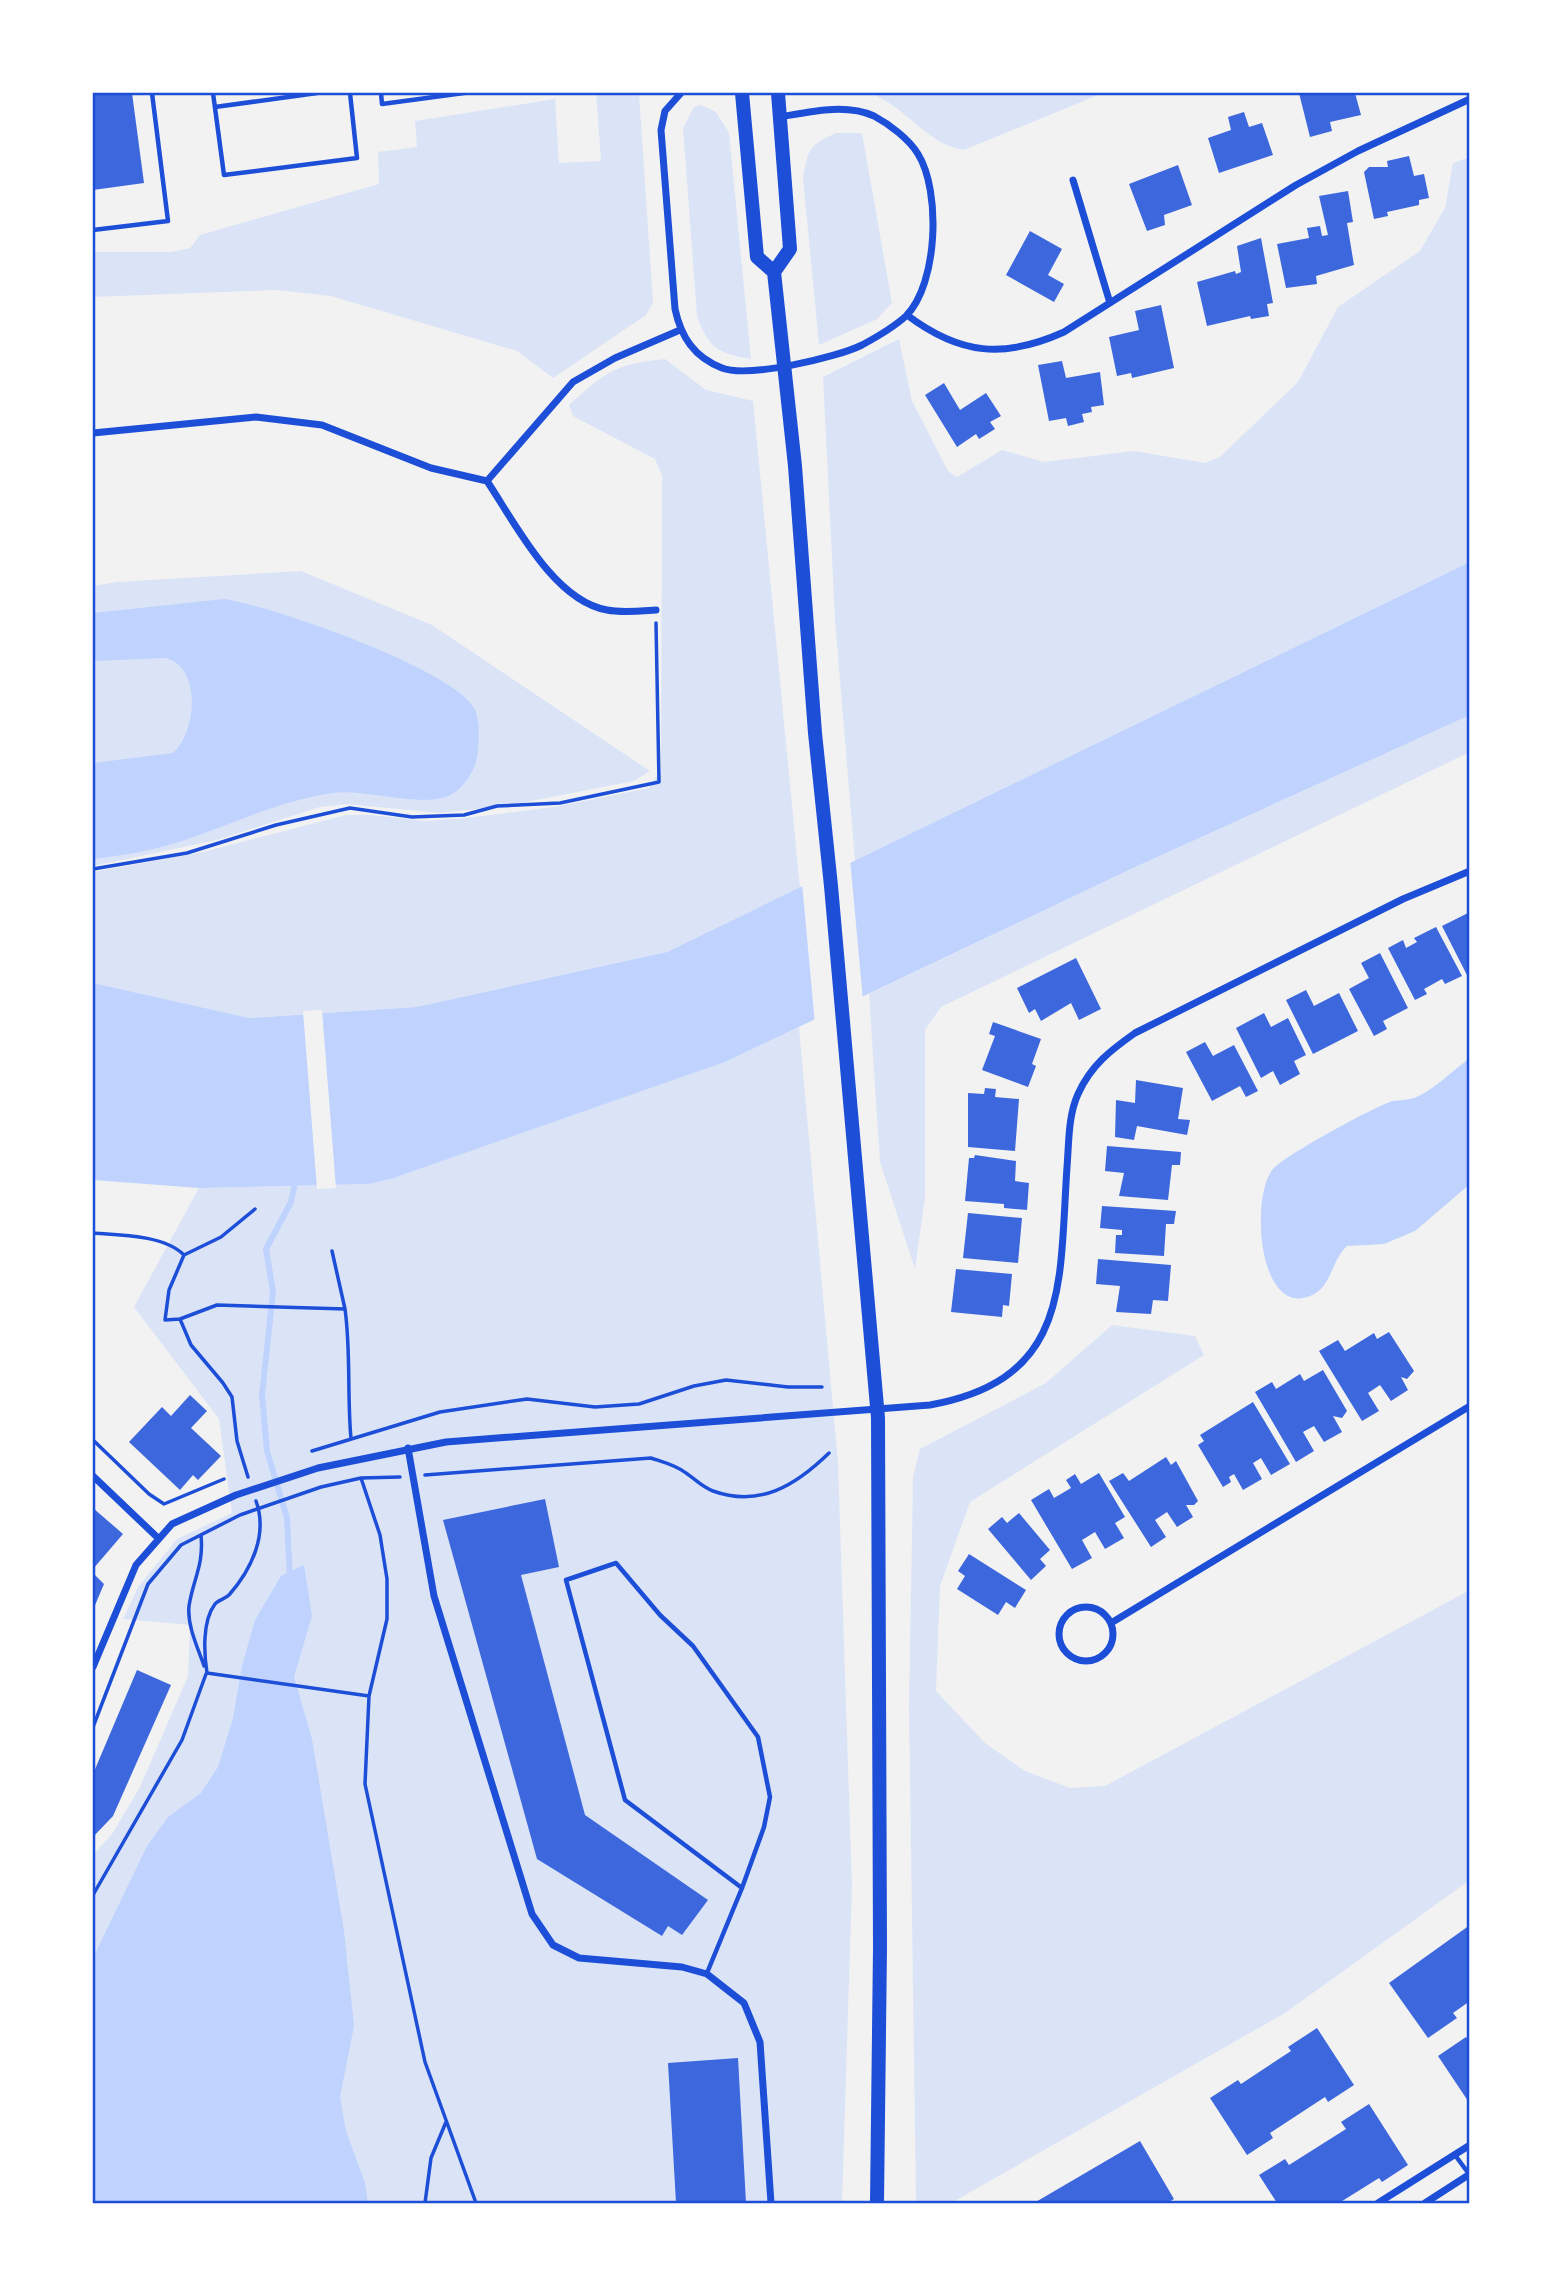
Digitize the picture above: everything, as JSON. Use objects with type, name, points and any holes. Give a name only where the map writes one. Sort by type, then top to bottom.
[{"type":"main road","points":[[742,93],[757,257],[774,271]]},
{"type":"main road","points":[[778,93],[790,248],[774,271],[795,466],[815,733],[877,1409],[880,1933],[877,2203]]},
{"type":"street","points":[[681,93],[664,111],[661,130],[675,309],[680,330],[697,355],[724,369],[755,370],[823,357],[861,345],[907,315],[929,266],[933,239],[926,172],[918,153],[905,138],[873,116],[826,109],[780,117]]},
{"type":"street","points":[[907,315],[924,328],[976,350],[1002,351],[1032,346],[1054,337],[1110,303],[1296,185],[1358,151],[1470,99]]},
{"type":"street","points":[[1073,180],[1110,303]]},
{"type":"street","points":[[487,481],[573,382],[615,358],[680,330]]},
{"type":"street","points":[[93,433],[256,417],[321,425],[431,468],[487,481],[565,589],[583,603],[608,611],[656,610]]},
{"type":"street","points":[[93,1667],[136,1565],[158,1538],[191,1513],[236,1494],[318,1468],[446,1442],[930,1405],[976,1394],[1006,1377],[1030,1354],[1047,1325],[1060,1276],[1072,1111],[1086,1079],[1105,1054],[1147,1027],[1402,899],[1470,871]]},
{"type":"street","points":[[1111,1623],[1470,1406]]},
{"type":"street","points":[[408,1448],[434,1596],[532,1914],[554,1945],[579,1958],[682,1967],[707,1974],[744,2003],[760,2042],[771,2203]]},
{"type":"street","points":[[93,1476],[158,1538]]},
{"type":"street","points":[[1079,1608],[1098,1610],[1111,1623],[1113,1640],[1110,1648],[1098,1660],[1089,1662],[1073,1659],[1061,1646],[1059,1627],[1063,1619],[1079,1608]]},
{"type":"street","points":[[1378,2203],[1470,2145]]},
{"type":"street","points":[[1426,2203],[1470,2175]]},
{"type":"lane","points":[[93,230],[169,221],[152,93]]},
{"type":"lane","points":[[213,93],[224,175],[357,158],[350,93]]},
{"type":"lane","points":[[215,107],[317,93]]},
{"type":"lane","points":[[381,93],[382,104],[462,93]]},
{"type":"lane","points":[[707,1974],[743,1888],[764,1827],[771,1797],[758,1737],[693,1646],[660,1615],[616,1563],[566,1580],[625,1800],[743,1888]]},
{"type":"lane","points":[[1455,2155],[1470,2175]]},
{"type":"path","points":[[93,870],[187,853],[276,825],[350,808],[412,817],[464,815],[497,806],[559,803],[659,782],[656,610]]},
{"type":"path","points":[[254,1209],[221,1237],[184,1255],[169,1290],[165,1320],[180,1319],[217,1305],[345,1309]]},
{"type":"path","points":[[93,1233],[124,1235],[176,1247],[184,1255]]},
{"type":"path","points":[[332,1251],[350,1343],[346,1388],[351,1439]]},
{"type":"path","points":[[180,1319],[191,1345],[232,1398],[237,1441],[251,1485]]},
{"type":"path","points":[[312,1451],[440,1412],[527,1399],[595,1407],[639,1404],[694,1386],[726,1380],[788,1387],[822,1387]]},
{"type":"path","points":[[93,1440],[149,1494],[164,1504],[172,1503],[224,1479]]},
{"type":"path","points":[[93,1727],[148,1584],[181,1545],[240,1515],[321,1487],[361,1478],[651,1458],[685,1472],[713,1491],[741,1496],[771,1495],[803,1478],[829,1453]]},
{"type":"path","points":[[361,1478],[380,1535],[387,1579],[387,1619],[369,1696],[365,1784],[425,2062],[476,2203]]},
{"type":"path","points":[[93,1895],[182,1740],[206,1673],[203,1639],[215,1605],[228,1596],[259,1544],[262,1518],[255,1496]]},
{"type":"path","points":[[201,1535],[203,1557],[189,1607],[191,1625],[206,1673]]},
{"type":"path","points":[[206,1673],[309,1690],[369,1696]]},
{"type":"path","points":[[425,2203],[431,2158],[446,2122]]},
{"type":"shaded area","points":[[596,93],[639,93],[653,302],[646,315],[553,378],[517,351],[331,296],[276,290],[93,297],[93,252],[171,252],[190,248],[200,235],[379,184],[378,152],[417,147],[415,121],[555,99],[559,163],[601,161]]},
{"type":"shaded area","points":[[869,93],[1103,93],[964,150],[939,141],[894,106]]},
{"type":"shaded area","points":[[701,105],[716,112],[729,133],[751,359],[730,355],[716,347],[705,335],[697,316],[683,128],[694,107]]},
{"type":"shaded area","points":[[836,133],[862,133],[892,303],[877,319],[819,345],[803,178],[811,149]]},
{"type":"shaded area","points":[[1470,157],[1470,562],[855,861],[835,620],[823,377],[899,339],[912,401],[948,471],[957,477],[1002,450],[1044,462],[1134,451],[1205,463],[1220,457],[1298,382],[1338,307],[1420,251],[1445,208],[1453,163]]},
{"type":"shaded area","points":[[665,359],[706,390],[753,401],[800,888],[667,952],[416,1007],[248,1018],[93,983],[93,872],[203,852],[346,815],[426,821],[465,818],[554,807],[649,788],[661,770],[662,476],[655,459],[573,416],[569,405],[602,377],[622,367]]},
{"type":"shaded area","points":[[301,571],[432,625],[650,771],[634,781],[505,806],[440,813],[346,804],[320,807],[217,840],[93,866],[93,586],[117,582]]},
{"type":"shaded area","points":[[1470,715],[1470,752],[941,1007],[925,1030],[925,1197],[915,1269],[880,1162],[869,994],[1133,868]]},
{"type":"shaded area","points":[[799,1027],[838,1463],[852,1885],[842,2203],[93,2203],[93,1855],[112,1834],[140,1787],[188,1676],[190,1625],[123,1619],[138,1587],[177,1539],[232,1513],[219,1419],[134,1307],[199,1188],[369,1184],[391,1179],[725,1062]]},
{"type":"shaded area","points":[[1112,1325],[1195,1336],[1204,1355],[970,1502],[940,1586],[936,1691],[985,1743],[1025,1771],[1070,1788],[1105,1786],[1470,1590],[1470,1880],[1285,2013],[951,2203],[916,2203],[909,1706],[913,1477],[920,1449],[1046,1383]]},
{"type":"water","points":[[1470,562],[1470,715],[1133,868],[725,1062],[391,1179],[369,1184],[199,1188],[93,1180],[93,983],[249,1018],[416,1007],[667,952]]},
{"type":"water","points":[[224,599],[280,613],[358,641],[432,675],[459,692],[474,708],[478,723],[477,756],[467,781],[452,794],[427,800],[346,792],[312,797],[176,843],[93,859],[93,763],[173,753],[187,730],[192,701],[185,673],[177,664],[165,658],[93,661],[93,613]]},
{"type":"water","points":[[1470,1058],[1470,1184],[1415,1231],[1384,1244],[1347,1246],[1323,1287],[1310,1296],[1293,1298],[1279,1289],[1269,1272],[1261,1227],[1266,1183],[1273,1169],[1311,1143],[1368,1112],[1393,1101],[1421,1095]]},
{"type":"water","points":[[304,1565],[312,1616],[294,1677],[312,1739],[344,1931],[354,2026],[340,2097],[346,2131],[365,2183],[368,2203],[93,2203],[93,1958],[147,1846],[168,1817],[201,1793],[218,1767],[233,1718],[242,1666],[255,1620],[281,1576]]},
{"type":"pier","points":[[850,859],[863,1000],[815,1024],[802,883]]},
{"type":"pier","points":[[322,1010],[336,1188],[317,1189],[303,1011]]},
{"type":"building","points":[[93,93],[132,93],[144,183],[93,190]]},
{"type":"building","points":[[1299,93],[1355,93],[1361,115],[1330,122],[1332,131],[1310,137]]},
{"type":"building","points":[[1244,112],[1249,127],[1262,123],[1273,155],[1219,173],[1208,138],[1231,130],[1228,117]]},
{"type":"building","points":[[1409,156],[1414,176],[1424,174],[1429,198],[1419,200],[1419,205],[1387,212],[1388,216],[1374,219],[1364,172],[1369,167],[1388,167],[1387,161]]},
{"type":"building","points":[[1178,165],[1192,205],[1164,215],[1165,225],[1147,231],[1129,184]]},
{"type":"building","points":[[1348,191],[1353,222],[1347,223],[1354,265],[1316,276],[1317,284],[1286,288],[1277,244],[1309,238],[1307,228],[1320,226],[1322,236],[1328,235],[1319,196]]},
{"type":"building","points":[[1030,231],[1062,249],[1048,275],[1064,284],[1054,302],[1006,275]]},
{"type":"building","points":[[1261,238],[1273,303],[1267,304],[1269,316],[1251,319],[1250,316],[1207,326],[1197,282],[1235,271],[1236,274],[1241,272],[1237,246]]},
{"type":"building","points":[[1161,305],[1174,368],[1132,378],[1131,373],[1117,376],[1109,337],[1139,330],[1135,311]]},
{"type":"building","points":[[1062,361],[1066,378],[1100,372],[1104,405],[1091,407],[1092,412],[1082,414],[1084,422],[1068,426],[1066,418],[1049,421],[1038,365]]},
{"type":"building","points":[[944,383],[960,410],[986,393],[1001,416],[990,422],[995,429],[979,439],[976,434],[957,447],[925,395]]},
{"type":"building","points":[[1470,912],[1470,981],[1442,926]]},
{"type":"building","points":[[1436,927],[1462,976],[1445,984],[1442,979],[1424,989],[1427,994],[1415,1000],[1388,948],[1403,940],[1406,948],[1417,942],[1414,938]]},
{"type":"building","points":[[1380,953],[1408,1008],[1383,1021],[1387,1029],[1374,1036],[1349,989],[1369,978],[1361,963]]},
{"type":"building","points":[[1076,958],[1101,1009],[1079,1020],[1071,1003],[1041,1021],[1035,1009],[1029,1013],[1017,988]]},
{"type":"building","points":[[1306,990],[1314,1006],[1339,993],[1358,1031],[1313,1054],[1286,1000]]},
{"type":"building","points":[[1264,1013],[1271,1027],[1288,1018],[1306,1055],[1294,1061],[1300,1074],[1280,1085],[1273,1071],[1261,1078],[1236,1028]]},
{"type":"building","points":[[993,1022],[1041,1039],[1032,1064],[1036,1066],[1028,1087],[982,1070],[995,1036],[989,1034]]},
{"type":"building","points":[[1205,1042],[1213,1056],[1234,1045],[1258,1091],[1246,1097],[1240,1086],[1212,1101],[1186,1052]]},
{"type":"building","points":[[1136,1080],[1183,1088],[1178,1119],[1190,1120],[1187,1135],[1137,1126],[1134,1140],[1115,1137],[1116,1100],[1135,1103]]},
{"type":"building","points":[[985,1088],[996,1089],[995,1097],[1019,1099],[1015,1151],[968,1147],[968,1093],[984,1094]]},
{"type":"building","points":[[1107,1146],[1181,1152],[1180,1165],[1172,1165],[1168,1200],[1119,1196],[1124,1173],[1105,1171]]},
{"type":"building","points":[[975,1155],[1016,1161],[1015,1181],[1029,1183],[1027,1210],[1004,1208],[1004,1204],[965,1201],[969,1158],[974,1158]]},
{"type":"building","points":[[1102,1206],[1176,1211],[1174,1224],[1166,1224],[1164,1256],[1115,1253],[1116,1235],[1122,1235],[1122,1230],[1100,1228]]},
{"type":"building","points":[[968,1213],[1022,1218],[1018,1263],[963,1258]]},
{"type":"building","points":[[1098,1259],[1171,1265],[1168,1301],[1153,1300],[1151,1314],[1116,1312],[1120,1286],[1096,1284]]},
{"type":"building","points":[[956,1269],[1012,1274],[1009,1306],[1003,1305],[1002,1317],[951,1312]]},
{"type":"building","points":[[1389,1332],[1414,1371],[1407,1379],[1401,1377],[1408,1390],[1391,1401],[1380,1385],[1368,1393],[1379,1411],[1362,1421],[1319,1351],[1338,1340],[1345,1351],[1374,1333],[1377,1339]]},
{"type":"building","points":[[1323,1370],[1347,1411],[1342,1418],[1333,1416],[1342,1432],[1324,1442],[1314,1426],[1303,1432],[1314,1451],[1296,1462],[1255,1392],[1272,1382],[1276,1389],[1300,1374],[1304,1381]]},
{"type":"building","points":[[190,1395],[207,1411],[191,1428],[221,1456],[198,1480],[193,1475],[180,1490],[129,1442],[162,1407],[171,1416]]},
{"type":"building","points":[[1253,1402],[1290,1464],[1271,1475],[1261,1458],[1253,1463],[1262,1479],[1243,1490],[1234,1474],[1229,1477],[1231,1482],[1223,1487],[1198,1445],[1204,1441],[1200,1435]]},
{"type":"building","points":[[1166,1457],[1171,1465],[1176,1461],[1198,1501],[1194,1505],[1186,1505],[1193,1517],[1177,1527],[1167,1512],[1155,1520],[1166,1537],[1151,1547],[1109,1481],[1123,1473],[1129,1481]]},
{"type":"building","points":[[1099,1473],[1125,1517],[1115,1523],[1124,1538],[1105,1549],[1095,1532],[1082,1540],[1092,1558],[1072,1569],[1031,1500],[1049,1489],[1054,1498],[1071,1488],[1066,1480],[1075,1474],[1081,1484]]},
{"type":"building","points":[[545,1499],[559,1567],[521,1575],[585,1815],[708,1900],[682,1935],[668,1926],[662,1936],[537,1859],[443,1520]]},
{"type":"building","points":[[93,1508],[123,1534],[93,1569]]},
{"type":"building","points":[[1019,1513],[1050,1550],[1040,1559],[1046,1566],[1031,1580],[988,1529],[1002,1517],[1007,1523]]},
{"type":"building","points":[[969,1554],[1026,1590],[1015,1608],[1006,1602],[998,1615],[957,1589],[965,1576],[958,1571]]},
{"type":"building","points":[[93,1573],[104,1584],[93,1610]]},
{"type":"building","points":[[137,1670],[171,1685],[113,1816],[93,1837],[93,1774]]},
{"type":"building","points":[[1470,1925],[1470,2001],[1453,2013],[1457,2018],[1428,2038],[1389,1983]]},
{"type":"building","points":[[1317,2028],[1354,2085],[1328,2102],[1325,2097],[1270,2133],[1273,2138],[1247,2155],[1210,2098],[1238,2080],[1241,2084],[1291,2051],[1288,2047]]},
{"type":"building","points":[[1466,2037],[1470,2042],[1470,2104],[1438,2056]]},
{"type":"building","points":[[738,2058],[746,2203],[676,2203],[668,2063]]},
{"type":"building","points":[[1369,2104],[1408,2165],[1382,2182],[1379,2178],[1339,2203],[1277,2203],[1259,2175],[1285,2159],[1289,2165],[1346,2129],[1341,2122]]},
{"type":"building","points":[[1140,2141],[1174,2199],[1167,2203],[1034,2203]]},
{"type":"waterway","points":[[290,1579],[287,1518],[267,1451],[262,1395],[273,1292],[266,1249],[291,1202],[296,1178]]}]
